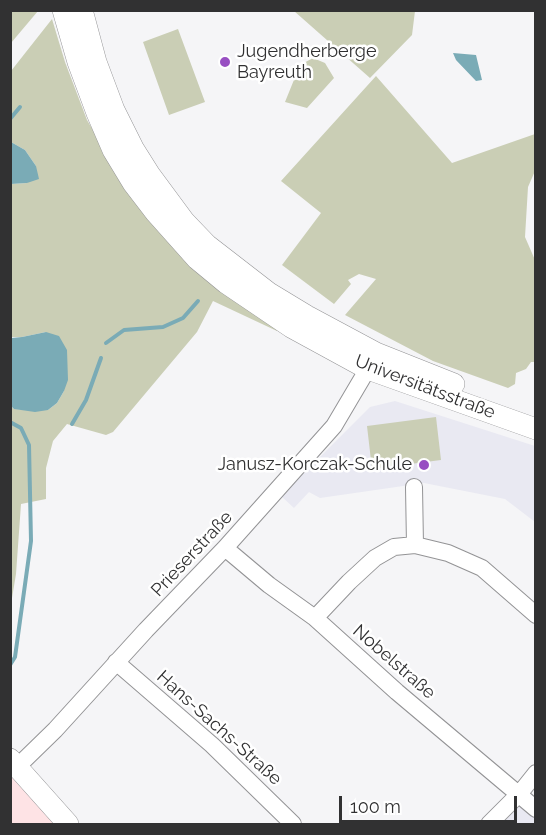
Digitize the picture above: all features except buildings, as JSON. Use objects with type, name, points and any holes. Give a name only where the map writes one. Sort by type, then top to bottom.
[{"type":"main road","name":"Universitätsstraße","points":[[70,13],[78,62],[113,150],[133,183],[156,213],[197,259],[226,283],[291,327],[536,429]]},
{"type":"main road","name":"Universitätsstraße","points":[[372,361],[442,380],[536,414]]},
{"type":"main road","points":[[14,763],[68,825]]},
{"type":"street","name":"Prieserstraße","points":[[14,763],[55,730],[116,662],[225,548],[334,426],[372,361]]},
{"type":"street","points":[[414,487],[414,545]]},
{"type":"street","points":[[315,618],[378,555],[394,547],[414,545],[448,553],[482,568],[536,615]]},
{"type":"street","name":"Nobelstraße","points":[[225,548],[268,585],[315,618],[397,692],[536,809]]},
{"type":"street","name":"Hans-Sachs-Straße","points":[[116,662],[212,745],[293,825]]},
{"type":"street","points":[[489,825],[536,773]]},
{"type":"shaded area","name":"Janusz-Korczak-Schule","points":[[395,401],[535,446],[535,522],[505,499],[424,483],[320,498],[309,492],[294,508],[281,496],[370,407]]},
{"type":"shaded area","points":[[11,775],[58,824],[11,824]]},
{"type":"shaded area","points":[[519,797],[535,811],[535,824],[491,824]]},
{"type":"green space","points":[[10,11],[38,11],[11,43]]},
{"type":"green space","points":[[294,11],[415,11],[412,35],[370,78]]},
{"type":"green space","points":[[52,19],[87,120],[127,188],[278,329],[277,331],[213,301],[197,332],[113,432],[106,435],[67,424],[53,441],[46,468],[46,499],[21,504],[16,574],[11,604],[11,406],[14,409],[48,410],[57,403],[64,391],[46,332],[10,337],[11,184],[27,183],[36,166],[25,150],[11,142],[11,71]]},
{"type":"green space","points":[[178,29],[205,102],[169,115],[143,42]]},
{"type":"green space","points":[[313,58],[325,63],[334,78],[307,108],[285,102],[300,65]]},
{"type":"green space","points":[[376,76],[452,163],[535,134],[535,171],[528,187],[525,237],[535,260],[535,362],[531,362],[526,369],[516,373],[515,384],[508,388],[433,361],[345,315],[376,279],[359,274],[348,280],[351,284],[334,304],[282,265],[321,213],[281,181]]},
{"type":"green space","points":[[436,417],[441,460],[372,469],[367,426]]},
{"type":"water","points":[[453,53],[476,55],[482,80],[476,81],[456,60]]},
{"type":"water","points":[[11,142],[25,150],[36,166],[39,179],[27,183],[11,184]]},
{"type":"water","points":[[46,332],[59,336],[67,350],[68,380],[64,391],[57,403],[48,410],[35,412],[14,409],[11,406],[11,338]]},
{"type":"waterway","points":[[10,119],[20,107]]},
{"type":"waterway","points":[[106,343],[124,330],[163,327],[183,318],[198,301]]},
{"type":"waterway","points":[[72,424],[86,400],[101,358]]},
{"type":"waterway","points":[[10,422],[21,428],[29,445],[31,541],[15,657],[10,665]]},
{"type":"place","name":"Jugendherberge Bayreuth","points":[[225,62]]},
{"type":"place","name":"Janusz-Korczak-Schule","points":[[424,465]]}]
